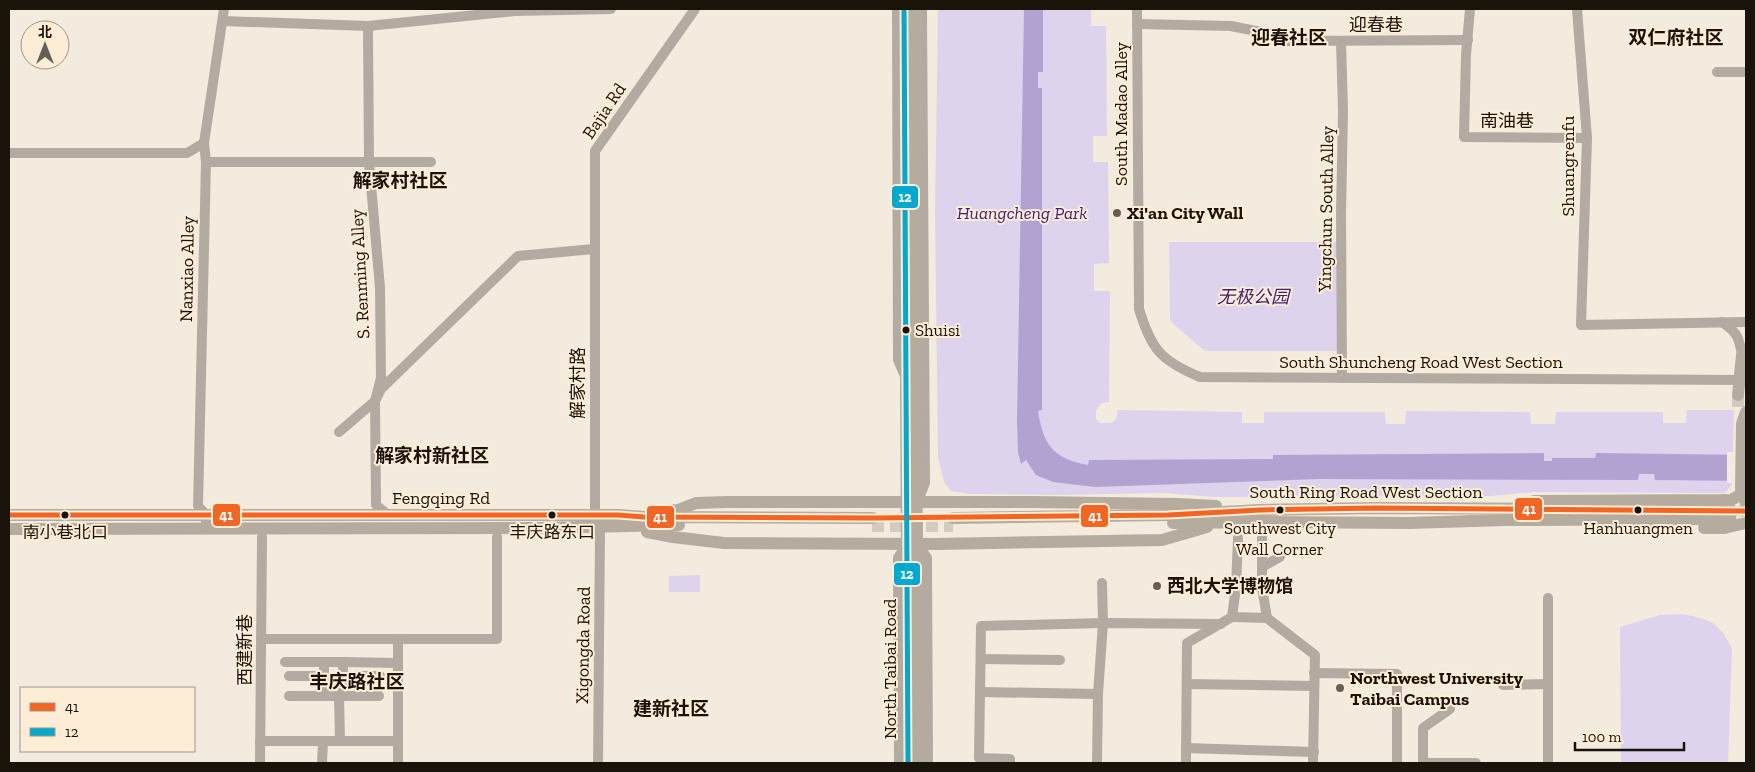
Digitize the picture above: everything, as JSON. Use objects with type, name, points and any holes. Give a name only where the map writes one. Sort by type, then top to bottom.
[{"type":"main road","points":[[904,9],[906,379],[912,502]]},
{"type":"main road","points":[[912,544],[916,344],[915,9]]},
{"type":"main road","points":[[1738,394],[1744,380],[1744,354]]},
{"type":"main road","points":[[1722,514],[1731,500],[1743,496],[1742,416]]},
{"type":"main road","name":"South Ring Road West Section","points":[[1722,514],[1460,522],[953,522],[1240,511],[1376,508],[1493,509],[1536,501],[1722,514],[1746,524]]},
{"type":"main road","points":[[618,515],[678,510],[696,503],[1177,504],[1215,506],[1240,511]]},
{"type":"main road","name":"Fengqing Rd","points":[[9,515],[388,515],[601,524],[618,515],[872,522],[206,529],[9,529]]},
{"type":"main road","points":[[601,524],[616,530],[654,532],[673,537],[724,543],[912,544],[1162,540],[1221,522]]},
{"type":"main road","name":"North Taibai Road","points":[[908,763],[912,544]]},
{"type":"main road","name":"North Taibai Road","points":[[912,544],[919,763]]},
{"type":"street","name":"Nanxiao Alley","points":[[206,529],[206,515],[198,506],[206,162],[204,144],[224,9]]},
{"type":"street","points":[[222,21],[368,26],[516,11],[610,9]]},
{"type":"street","name":"Bajia Rd","points":[[594,249],[595,152],[695,9]]},
{"type":"street","points":[[896,9],[898,360],[906,379]]},
{"type":"street","points":[[912,502],[925,484],[922,9]]},
{"type":"street","name":"South Madao Alley","points":[[1137,9],[1139,309]]},
{"type":"street","points":[[1468,40],[1470,9]]},
{"type":"street","name":"Shuangrenfu","points":[[1577,9],[1587,138],[1581,325],[1721,322]]},
{"type":"street","name":"迎春巷","points":[[1136,24],[1230,26],[1261,32],[1287,41],[1468,40]]},
{"type":"street","name":"S. Renming Alley","points":[[368,26],[368,162],[380,288],[381,378],[375,401],[376,505],[388,515]]},
{"type":"street","name":"南油巷","points":[[1468,40],[1464,137],[1587,138]]},
{"type":"street","name":"Yingchun South Alley","points":[[1341,41],[1343,111],[1341,214],[1342,378]]},
{"type":"street","points":[[1717,72],[1746,72]]},
{"type":"street","points":[[9,153],[187,153],[204,144]]},
{"type":"street","points":[[206,162],[431,162]]},
{"type":"street","points":[[338,432],[375,401],[381,389],[518,256],[594,249]]},
{"type":"street","name":"解家村路","points":[[594,249],[601,524]]},
{"type":"street","name":"South Shuncheng Road West Section","points":[[1139,309],[1146,332],[1159,353],[1178,368],[1200,377],[1744,380]]},
{"type":"street","points":[[1721,322],[1746,322]]},
{"type":"street","points":[[1721,322],[1734,330],[1744,354]]},
{"type":"street","points":[[916,344],[924,364]]},
{"type":"street","name":"Xigongda Road","points":[[598,763],[601,524]]},
{"type":"street","name":"西建新巷","points":[[260,763],[262,537]]},
{"type":"street","points":[[261,639],[497,639],[497,537]]},
{"type":"street","points":[[1232,617],[1236,587],[1238,538]]},
{"type":"street","points":[[1262,538],[1262,587],[1267,618]]},
{"type":"street","points":[[899,763],[898,558],[912,544],[927,558],[928,763]]},
{"type":"street","points":[[1262,567],[1280,557]]},
{"type":"street","points":[[1097,763],[1098,694],[1103,623],[1102,583]]},
{"type":"street","points":[[1236,587],[1262,587]]},
{"type":"street","points":[[1548,598],[1548,763]]},
{"type":"street","points":[[1186,763],[1187,644],[1232,617],[1267,618],[1314,655],[1313,763]]},
{"type":"street","points":[[1010,763],[1010,758],[979,758],[981,626],[1103,623],[1221,624]]},
{"type":"street","points":[[398,640],[398,763]]},
{"type":"street","points":[[981,659],[1060,660]]},
{"type":"street","points":[[285,662],[398,663]]},
{"type":"street","points":[[340,740],[343,662]]},
{"type":"street","points":[[324,663],[324,696]]},
{"type":"street","points":[[1314,673],[1397,674],[1397,763]]},
{"type":"street","points":[[289,676],[324,676]]},
{"type":"street","points":[[343,676],[380,676]]},
{"type":"street","points":[[1187,684],[1314,686]]},
{"type":"street","points":[[1503,685],[1548,684]]},
{"type":"street","points":[[980,692],[1098,694]]},
{"type":"street","points":[[289,696],[379,696]]},
{"type":"street","points":[[1450,708],[1423,728],[1423,763],[1476,763]]},
{"type":"street","points":[[322,763],[323,740]]},
{"type":"street","points":[[260,741],[398,740]]},
{"type":"street","points":[[1186,748],[1314,752]]},
{"type":"green space","name":"Huangcheng Park","points":[[938,9],[1091,9],[1091,26],[1106,26],[1107,136],[1093,136],[1093,162],[1108,162],[1109,263],[1094,264],[1094,291],[1110,291],[1109,402],[1102,403],[1096,410],[1096,419],[1100,423],[1111,423],[1116,419],[1118,410],[1242,412],[1242,423],[1264,423],[1264,412],[1385,412],[1386,424],[1405,424],[1406,411],[1530,412],[1531,424],[1555,424],[1556,412],[1663,412],[1663,423],[1686,423],[1687,410],[1734,410],[1732,484],[1725,493],[1535,492],[1491,496],[1216,497],[1163,493],[1058,495],[970,494],[951,491],[944,482],[938,458],[935,213]]},
{"type":"green space","name":"无极公园","points":[[1169,242],[1337,242],[1338,351],[1205,351],[1172,323],[1170,319]]},
{"type":"green space","points":[[700,575],[700,592],[669,592],[669,576]]},
{"type":"green space","points":[[1682,614],[1713,623],[1723,633],[1732,649],[1728,763],[1621,763],[1620,627],[1660,615]]},
{"type":"shaded area","points":[[1024,9],[1043,9],[1043,72],[1038,72],[1038,88],[1042,88],[1042,410],[1038,411],[1043,433],[1052,448],[1059,454],[1067,459],[1088,465],[1089,460],[1273,459],[1273,455],[1544,453],[1544,461],[1552,461],[1552,458],[1595,458],[1596,453],[1746,455],[1746,481],[1655,480],[1654,474],[1639,474],[1638,480],[1319,479],[1095,487],[1053,482],[1036,475],[1026,460],[1021,464],[1018,452],[1017,421]]},
{"type":"pier","points":[[1727,452],[1746,452],[1746,483],[1727,483]]},
{"type":"tunnel","points":[[1738,395],[1738,410]]},
{"type":"tunnel","points":[[1721,510],[1746,511]]},
{"type":"tunnel","points":[[872,526],[953,526]]},
{"type":"transit line","name":"12","points":[[904,9],[908,763]]},
{"type":"transit line","name":"41","points":[[9,515],[618,515],[644,517],[873,518],[1168,515],[1260,510],[1376,508],[1746,511]]},
{"type":"place","name":"Xi'an City Wall","points":[[1117,213]]},
{"type":"place","name":"Shuisi","points":[[906,330]]},
{"type":"place","name":"Southwest City Wall Corner","points":[[1280,510]]},
{"type":"place","name":"Hanhuangmen","points":[[1638,510]]},
{"type":"place","name":"南小巷北口","points":[[65,515]]},
{"type":"place","name":"丰庆路东口","points":[[552,515]]},
{"type":"place","name":"西北大学博物馆","points":[[1157,586]]},
{"type":"place","name":"Northwest University Taibai Campus","points":[[1340,688]]},
{"type":"district","name":"迎春社区","points":[[1289,37]]},
{"type":"district","name":"双仁府社区","points":[[1676,37]]},
{"type":"district","name":"解家村社区","points":[[400,180]]},
{"type":"district","name":"解家村新社区","points":[[432,455]]},
{"type":"district","name":"丰庆路社区","points":[[357,681]]},
{"type":"district","name":"建新社区","points":[[671,708]]}]
